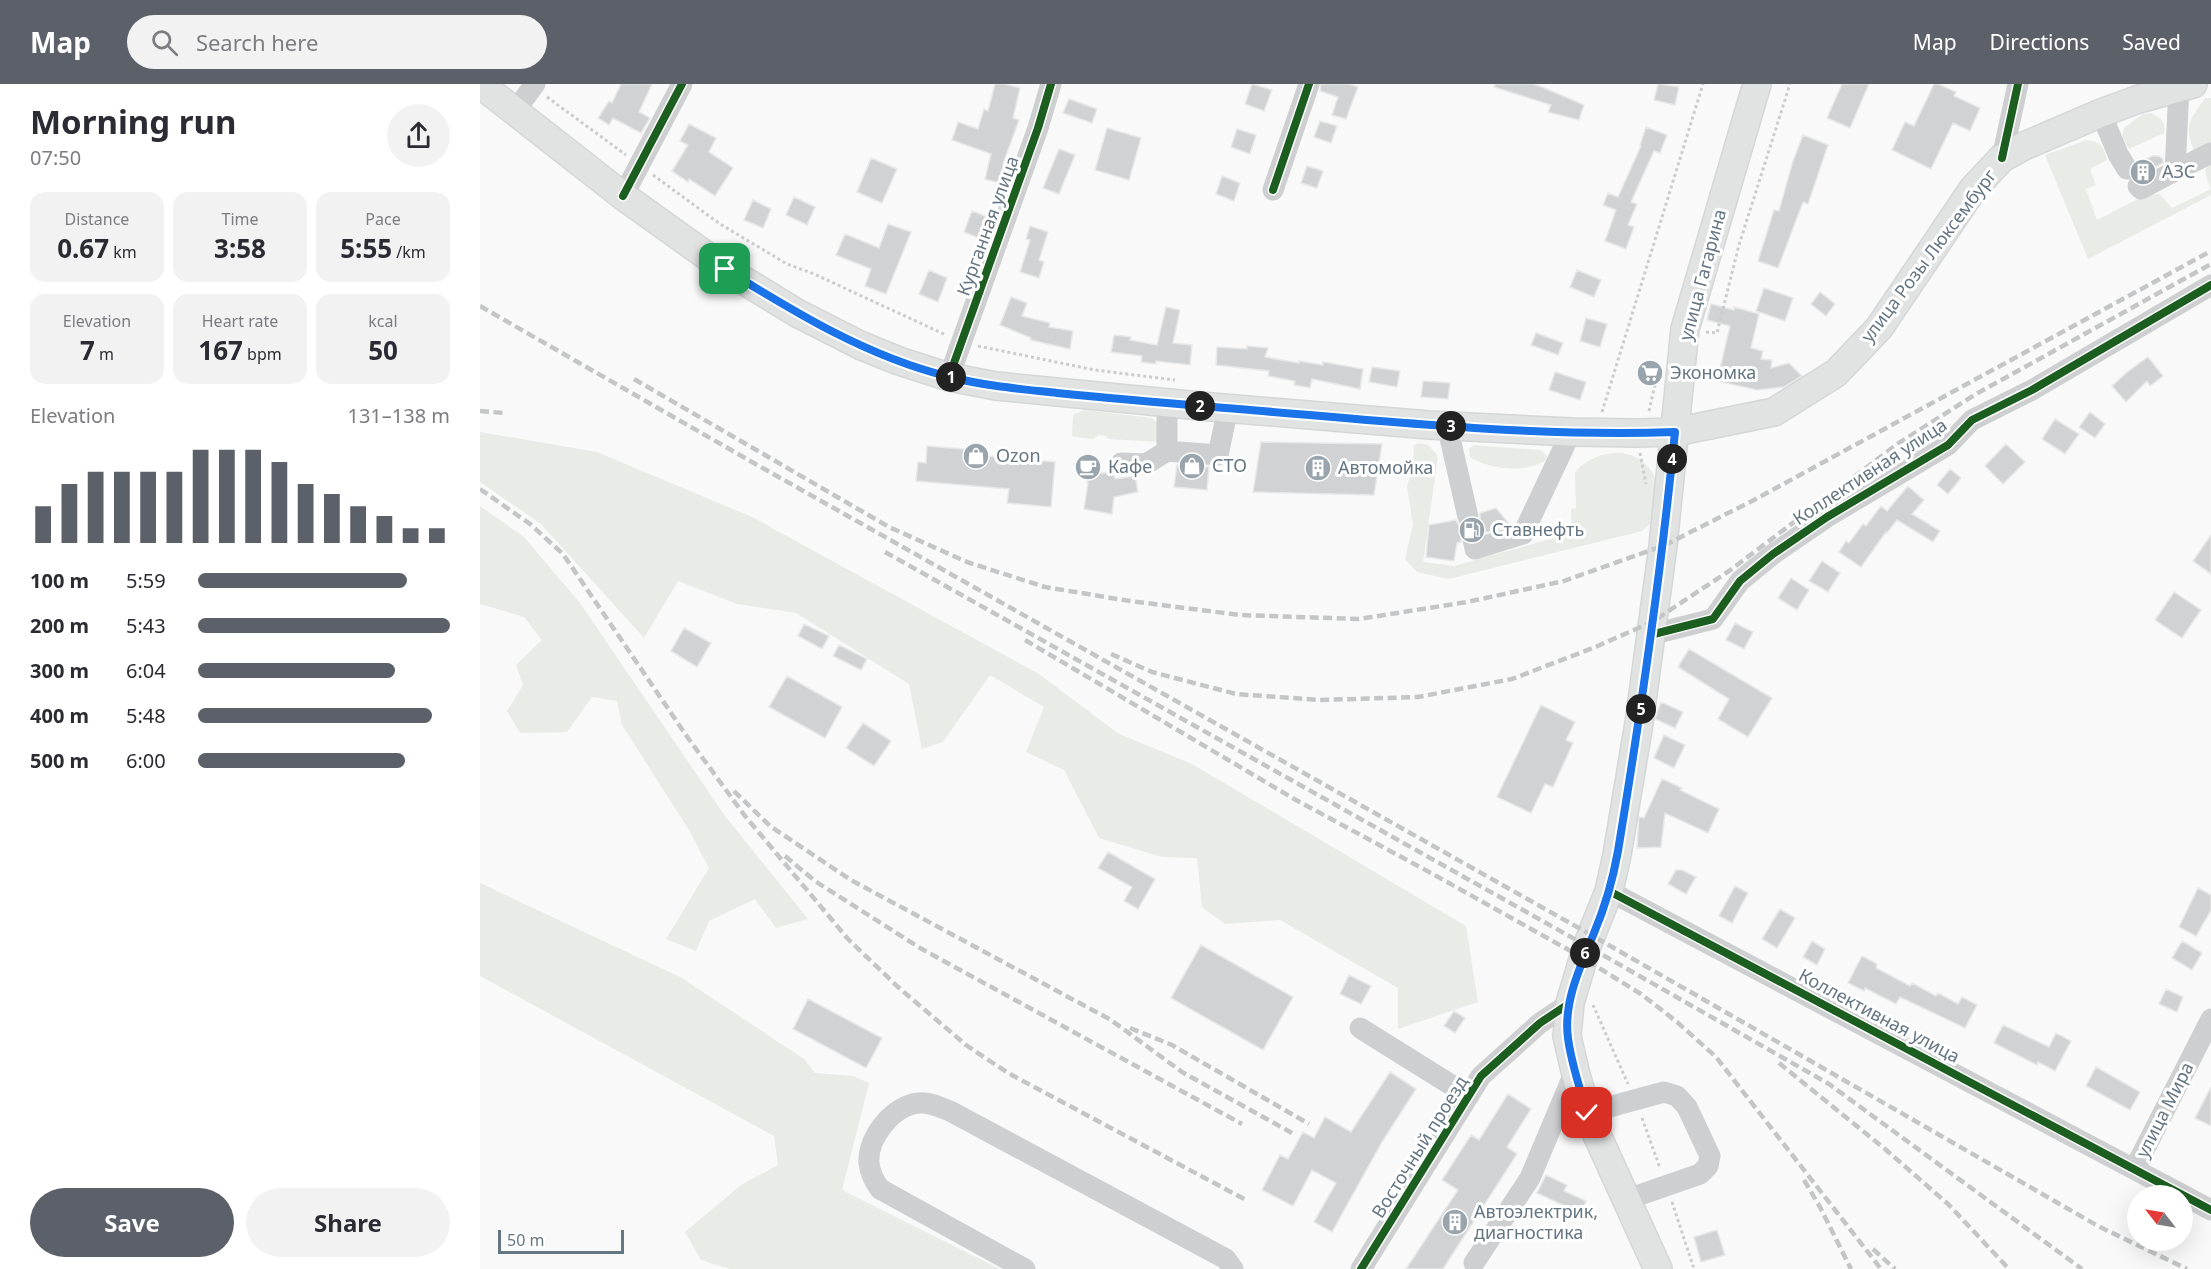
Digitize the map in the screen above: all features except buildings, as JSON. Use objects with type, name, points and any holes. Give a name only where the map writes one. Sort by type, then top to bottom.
[{"type":"main road","name":"улица Розы Люксембург","points":[[480,84],[623,196],[725,269],[796,313],[862,346],[949,377],[996,386],[1174,392],[1228,408],[1447,425],[1636,434],[1675,432],[1774,412],[1836,373],[1879,328],[1973,189],[2002,158],[2024,146],[2101,113],[2186,86]]},
{"type":"main road","name":"улица Гагарина","points":[[1658,1269],[1628,1198],[1587,1113],[1567,1036],[1579,1000],[1587,946],[1609,891],[1617,855],[1639,723],[1664,546],[1685,329],[1757,84]]},
{"type":"street","points":[[623,196],[682,84]]},
{"type":"street","name":"Курганная улица","points":[[949,377],[1038,128],[1051,84]]},
{"type":"street","points":[[1273,190],[1309,84]]},
{"type":"street","points":[[2002,158],[2018,84]]},
{"type":"street","points":[[514,112],[534,85]]},
{"type":"street","points":[[2175,171],[2186,86]]},
{"type":"street","points":[[2101,113],[2118,154],[2141,189],[2211,153]]},
{"type":"street","name":"Коллективная улица","points":[[1650,635],[1713,619],[1740,581],[1773,554],[1827,517],[1948,445],[1972,420],[2032,390],[2211,285]]},
{"type":"street","points":[[1167,451],[1174,392]]},
{"type":"street","points":[[1120,463],[1146,464],[1167,451],[1218,454],[1228,408]]},
{"type":"street","points":[[1447,425],[1468,516]]},
{"type":"street","points":[[1473,538],[1475,549],[1523,534],[1571,432]]},
{"type":"street","name":"Коллективная улица","points":[[1609,891],[2135,1168]]},
{"type":"street","name":"Восточный проезд","points":[[1361,1269],[1481,1076],[1540,1023],[1579,1000]]},
{"type":"street","name":"улица Мира","points":[[2135,1168],[2211,1019]]},
{"type":"street","points":[[1360,1028],[1469,1096]]},
{"type":"street","points":[[1474,1263],[1530,1178],[1575,1071]]},
{"type":"street","points":[[1587,1113],[1664,1092],[1677,1096],[1687,1107],[1710,1156],[1708,1166],[1700,1174],[1628,1198]]},
{"type":"street","points":[[1025,1269],[880,1188],[874,1180],[869,1162],[883,1124],[897,1111],[916,1103],[930,1104],[950,1111],[1226,1259],[1233,1269]]},
{"type":"street","points":[[2135,1168],[2211,1210]]},
{"type":"path","points":[[1601,417],[1703,84]]},
{"type":"path","points":[[534,85],[720,224],[787,264],[963,341],[1011,354],[1095,370],[1174,392]]},
{"type":"path","points":[[1579,1000],[1635,1101],[1694,1269]]},
{"type":"shaded area","points":[[2205,98],[2211,98],[2211,144],[2194,152],[2189,135],[2190,123]]},
{"type":"shaded area","points":[[2151,113],[2162,121],[2164,133],[2129,149],[2122,137],[2124,128],[2143,114]]},
{"type":"shaded area","points":[[2086,140],[2101,146],[2107,160],[2090,169],[2096,185],[2086,189],[2097,220],[2146,195],[2160,194],[2172,208],[2211,189],[2211,195],[2088,259],[2045,155]]},
{"type":"shaded area","points":[[2211,161],[2211,189],[2206,168]]},
{"type":"shaded area","points":[[1084,410],[1152,418],[1157,422],[1160,442],[1109,439],[1099,435],[1093,439],[1074,437],[1072,435],[1073,415]]},
{"type":"shaded area","points":[[480,432],[597,452],[752,517],[1039,674],[1119,734],[1192,764],[1466,926],[1478,1002],[1398,1029],[1398,988],[1280,920],[1225,924],[1202,907],[1197,858],[1162,857],[1099,838],[1064,770],[1026,752],[1044,707],[990,675],[943,742],[922,749],[909,684],[796,613],[737,604],[678,581],[644,638],[541,524],[480,482]]},
{"type":"shaded area","points":[[1420,443],[1428,445],[1438,456],[1423,562],[1454,566],[1572,533],[1571,509],[1576,508],[1575,472],[1594,458],[1605,454],[1628,454],[1638,458],[1647,466],[1657,486],[1658,517],[1642,531],[1449,579],[1417,572],[1405,559],[1413,525],[1407,486],[1413,468],[1414,445]]},
{"type":"shaded area","points":[[1474,445],[1540,450],[1547,456],[1546,460],[1528,467],[1497,467],[1470,457],[1469,449]]},
{"type":"shaded area","points":[[480,506],[524,537],[580,603],[725,816],[808,919],[776,928],[755,899],[709,921],[696,951],[666,939],[709,868],[689,830],[622,725],[617,701],[592,697],[567,732],[520,733],[507,711],[523,685],[516,665],[542,640],[524,617],[480,604]]},
{"type":"shaded area","points":[[480,883],[680,977],[804,1059],[815,1073],[853,1076],[869,1083],[842,1190],[1000,1269],[730,1269],[701,1260],[685,1232],[741,1185],[778,1165],[774,1136],[480,976]]},
{"type":"railway","points":[[634,379],[889,527],[967,562],[1045,587],[1130,601],[1240,615],[1359,619],[1467,602],[1564,581],[1663,546],[1754,500],[2211,251]]},
{"type":"railway","points":[[1111,654],[1152,672],[1236,694],[1320,700],[1418,697],[1512,679],[1593,648],[1652,622],[1729,571],[1899,443],[1976,394],[2211,264]]},
{"type":"railway","points":[[480,306],[1593,936],[2098,1226],[2187,1269]]},
{"type":"railway","points":[[480,411],[504,413]]},
{"type":"railway","points":[[480,489],[530,524],[563,554],[688,738],[745,816],[848,939],[898,987],[966,1045],[1008,1073],[1246,1200]]},
{"type":"railway","points":[[885,552],[1829,1084],[2082,1269]]},
{"type":"railway","points":[[1025,640],[1296,800],[1583,958],[1641,994],[1716,1057],[1881,1269]]},
{"type":"railway","points":[[734,791],[770,826],[851,880],[1111,1020],[1182,1072],[1292,1133]]},
{"type":"railway","points":[[785,856],[815,881],[920,948],[1242,1124]]},
{"type":"railway","points":[[1130,1028],[1172,1045],[1309,1124]]},
{"type":"railway","points":[[1779,1063],[1885,1149],[1948,1204],[2009,1269]]},
{"type":"railway","points":[[1804,1180],[1851,1269]]},
{"type":"railway","points":[[1873,1249],[1895,1269]]},
{"type":"cycle path","points":[[623,196],[682,84]]},
{"type":"cycle path","points":[[949,377],[1038,128],[1051,84]]},
{"type":"cycle path","points":[[1273,190],[1309,84]]},
{"type":"cycle path","points":[[2002,158],[2018,84]]},
{"type":"cycle path","points":[[1650,635],[1713,619],[1740,581],[1773,554],[1827,517],[1948,445],[1972,420],[2032,390],[2211,285]]},
{"type":"cycle path","points":[[1609,891],[2211,1210]]},
{"type":"cycle path","points":[[1361,1269],[1481,1076],[1540,1023],[1570,1003]]},
{"type":"place","name":"АЗС","points":[[2143,172]]},
{"type":"place","name":"Экономка","points":[[1650,373]]},
{"type":"place","name":"Ozon","points":[[976,456]]},
{"type":"place","name":"СТО","points":[[1192,466]]},
{"type":"place","name":"Кафе","points":[[1088,467]]},
{"type":"place","name":"Автомойка","points":[[1318,468]]},
{"type":"place","name":"Ставнефть","points":[[1472,530]]},
{"type":"place","name":"Автоэлектрик, диагностика","points":[[1455,1222]]},
{"type":"route","points":[[725,269],[796,313],[862,346],[949,377],[996,386],[1200,406],[1429,424],[1571,432],[1636,434],[1675,432],[1664,546],[1639,723],[1617,855],[1609,891],[1593,936],[1587,946],[1569,1004],[1567,1036],[1587,1113]]}]
